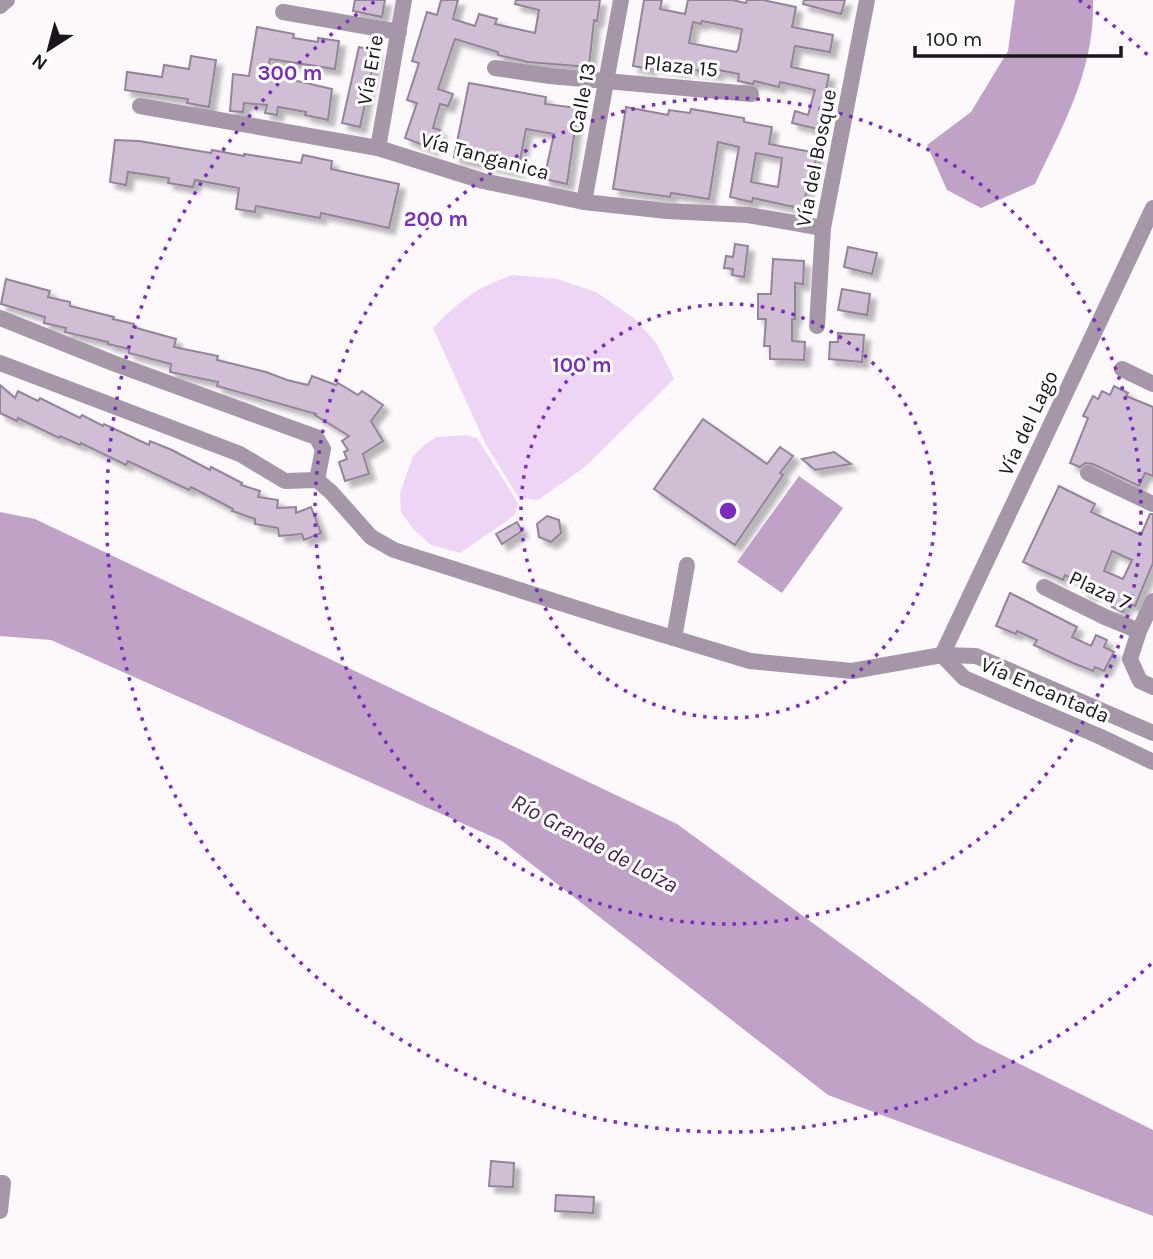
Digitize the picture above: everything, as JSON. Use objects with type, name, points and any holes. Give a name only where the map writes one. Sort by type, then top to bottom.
[{"type":"street","points":[[0,6],[7,0]]},
{"type":"street","name":"Vía Erie","points":[[378,148],[404,0]]},
{"type":"street","name":"Calle 13","points":[[584,202],[621,0]]},
{"type":"street","name":"Vía del Bosque","points":[[817,326],[823,228],[867,0]]},
{"type":"street","points":[[283,12],[398,32]]},
{"type":"street","name":"Plaza 15","points":[[495,68],[550,76],[751,94]]},
{"type":"street","name":"Vía Tanganica","points":[[140,106],[378,148],[483,181],[584,202],[667,211],[748,215],[823,228]]},
{"type":"street","name":"Vía del Lago","points":[[942,655],[1153,208]]},
{"type":"street","points":[[0,318],[113,363],[316,436],[323,449],[317,480]]},
{"type":"street","points":[[0,363],[240,454],[285,481],[317,480],[371,537],[394,550],[674,638],[750,660],[852,671],[942,655]]},
{"type":"street","points":[[1122,369],[1153,384]]},
{"type":"street","points":[[1088,473],[1153,504]]},
{"type":"street","points":[[674,638],[687,565]]},
{"type":"street","name":"Plaza 7","points":[[1044,587],[1139,631]]},
{"type":"street","points":[[1153,601],[1130,659],[1140,681],[1153,687]]},
{"type":"street","name":"Vía Encantada","points":[[942,655],[975,656],[1153,733]]},
{"type":"street","name":"Vía Encantada","points":[[942,655],[964,678],[1153,762]]},
{"type":"street","points":[[0,1183],[3,1183],[0,1211]]},
{"type":"shaded area","points":[[513,275],[557,279],[596,292],[634,318],[657,344],[674,379],[585,467],[538,500],[519,498],[485,443],[433,328],[469,296]]},
{"type":"shaded area","points":[[466,435],[477,438],[518,503],[515,515],[460,553],[431,545],[413,529],[401,512],[400,493],[413,456],[424,445],[437,437]]},
{"type":"water","points":[[1015,0],[1093,0],[1089,49],[1076,95],[1035,184],[981,208],[947,190],[927,145],[971,112],[1008,51]]},
{"type":"water","points":[[799,476],[843,508],[782,593],[737,562]]},
{"type":"water","name":"Río Grande de Loíza","points":[[0,512],[35,519],[677,824],[976,1042],[1153,1130],[1153,1216],[828,1095],[502,841],[51,640],[0,636]]},
{"type":"building","points":[[355,0],[385,0],[382,17],[353,11]]},
{"type":"building","points":[[441,0],[458,0],[453,19],[475,26],[479,14],[497,19],[495,24],[535,33],[539,10],[515,4],[516,0],[600,0],[597,21],[594,20],[589,67],[528,62],[498,55],[498,52],[455,39],[438,89],[453,94],[448,106],[440,104],[433,128],[440,130],[433,149],[405,138],[417,103],[407,100],[419,63],[412,61],[427,12],[437,15]]},
{"type":"building","points":[[644,0],[662,0],[660,9],[685,14],[688,0],[732,0],[746,3],[747,0],[763,0],[796,7],[792,27],[833,35],[830,52],[795,46],[791,67],[829,75],[818,129],[792,123],[795,111],[808,115],[815,90],[780,82],[779,87],[754,81],[753,84],[738,81],[739,74],[718,70],[717,74],[684,68],[683,71],[651,65],[650,69],[633,66]],"holes":[[[702,21],[742,29],[736,52],[689,43],[693,22],[701,24]]]},
{"type":"building","points":[[804,0],[845,0],[841,14],[803,4]]},
{"type":"building","points":[[257,27],[294,34],[293,38],[318,42],[318,38],[339,41],[335,69],[270,59],[267,74],[332,89],[328,120],[305,115],[306,112],[278,107],[277,115],[265,113],[267,105],[244,103],[243,112],[230,111],[233,74],[249,76]]},
{"type":"building","points":[[359,47],[376,51],[360,127],[342,123]]},
{"type":"building","points":[[191,56],[216,60],[209,107],[187,103],[188,99],[125,90],[127,72],[162,77],[164,65],[189,69]]},
{"type":"building","points":[[469,83],[546,97],[545,104],[578,108],[567,184],[544,179],[554,134],[526,129],[518,171],[454,157]]},
{"type":"building","points":[[626,107],[668,115],[669,110],[690,113],[691,109],[744,118],[744,122],[772,127],[769,144],[817,153],[814,169],[811,168],[803,209],[753,198],[752,202],[730,197],[739,147],[718,142],[709,199],[613,189]],"holes":[[[756,153],[782,158],[778,187],[751,182]]]},
{"type":"building","points":[[115,140],[301,163],[303,155],[332,161],[331,169],[399,184],[389,228],[321,213],[320,218],[256,206],[255,212],[236,209],[239,188],[195,180],[193,187],[168,183],[169,178],[128,172],[126,185],[110,182]]},
{"type":"building","points":[[735,244],[748,246],[744,277],[732,275],[733,269],[724,268],[726,256],[733,257]]},
{"type":"building","points":[[848,247],[877,253],[872,274],[844,267]]},
{"type":"building","points":[[773,259],[804,261],[803,284],[795,283],[792,341],[805,342],[804,360],[770,359],[770,346],[764,346],[766,319],[758,319],[758,294],[771,294]]},
{"type":"building","points":[[6,279],[50,291],[48,297],[70,302],[70,306],[114,317],[113,319],[134,324],[133,327],[176,339],[174,347],[218,356],[217,360],[308,385],[312,376],[336,385],[338,383],[358,395],[362,391],[383,405],[371,421],[383,441],[363,454],[369,474],[345,481],[339,462],[347,459],[344,452],[348,450],[342,441],[349,436],[316,414],[217,386],[218,382],[170,372],[171,364],[129,353],[129,349],[65,332],[66,328],[44,323],[45,317],[1,304]]},
{"type":"building","points":[[842,289],[870,294],[867,315],[838,310]]},
{"type":"building","points":[[838,333],[864,335],[862,362],[829,359],[830,342],[838,342]]},
{"type":"building","points":[[0,385],[15,398],[18,391],[38,401],[40,398],[80,418],[82,415],[149,445],[150,441],[172,450],[210,470],[211,467],[242,483],[241,485],[260,491],[258,497],[278,500],[277,508],[296,507],[296,513],[311,507],[321,533],[304,540],[302,534],[279,536],[278,528],[255,524],[255,519],[232,511],[233,509],[191,487],[189,490],[128,461],[126,465],[81,443],[80,445],[60,436],[59,438],[18,418],[17,421],[0,413]]},
{"type":"building","points":[[1114,386],[1128,393],[1126,396],[1153,407],[1153,476],[1145,473],[1139,486],[1093,464],[1085,463],[1080,467],[1070,463],[1088,418],[1083,416],[1093,396],[1098,399],[1102,391],[1110,395]]},
{"type":"building","points":[[703,419],[767,464],[780,447],[793,456],[735,545],[654,489]]},
{"type":"building","points":[[834,452],[851,464],[815,470],[802,459]]},
{"type":"building","points":[[1059,486],[1095,504],[1091,512],[1141,535],[1150,514],[1153,514],[1153,563],[1135,606],[1127,603],[1123,612],[1112,607],[1114,600],[1082,591],[1084,584],[1065,575],[1063,580],[1023,562]],"holes":[[[1112,551],[1132,560],[1123,579],[1104,571]]]},
{"type":"building","points":[[547,516],[559,520],[561,533],[551,542],[539,537],[537,524]]},
{"type":"building","points":[[517,522],[522,531],[502,544],[496,534]]},
{"type":"building","points":[[1010,593],[1077,627],[1072,637],[1091,646],[1096,635],[1107,640],[1104,647],[1114,652],[1104,671],[1095,667],[1093,671],[1073,663],[1034,645],[1037,640],[996,626]]},
{"type":"building","points":[[491,1161],[514,1163],[513,1187],[489,1186]]},
{"type":"building","points":[[556,1195],[594,1197],[593,1213],[555,1211]]}]
